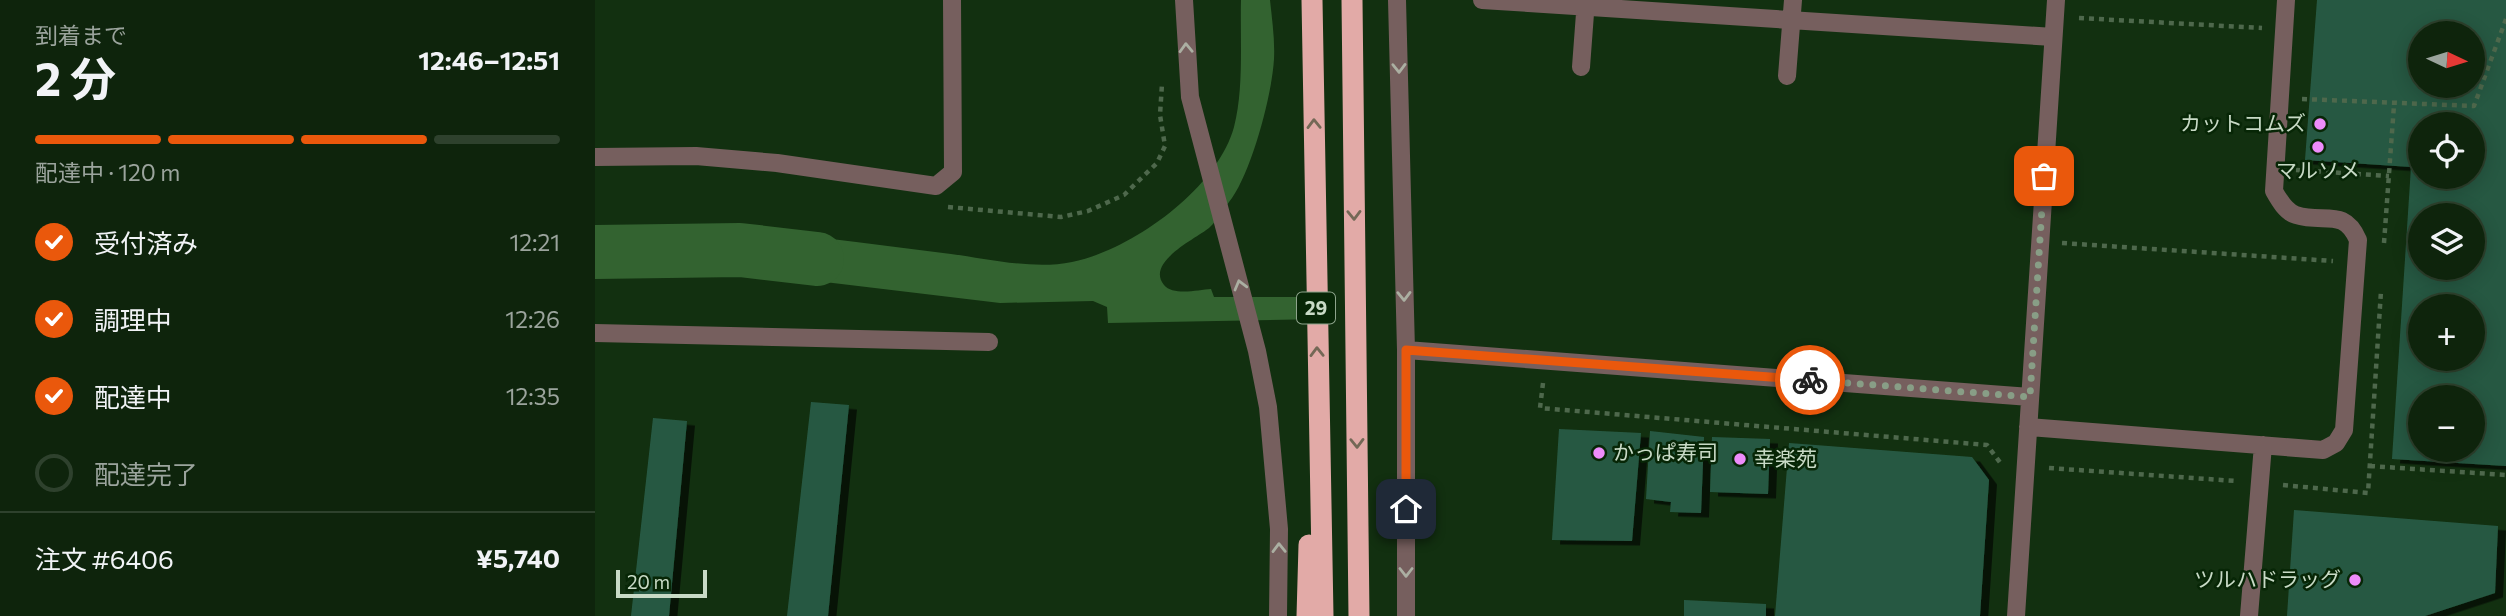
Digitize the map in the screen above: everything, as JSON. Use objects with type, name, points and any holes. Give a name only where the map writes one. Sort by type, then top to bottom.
[{"type":"highway","name":"29","points":[[1312,0],[1323,616]]},
{"type":"highway","name":"29","points":[[1352,0],[1359,616]]},
{"type":"highway","points":[[1307,616],[1317,387]]},
{"type":"street","points":[[595,157],[696,156],[777,163],[936,186],[953,172],[952,0]]},
{"type":"street","points":[[1184,0],[1190,97],[1257,351],[1276,469],[1279,616]]},
{"type":"street","points":[[1397,0],[1406,350],[1406,616]]},
{"type":"street","points":[[1482,0],[1586,4],[1791,21],[2053,37]]},
{"type":"street","points":[[1787,76],[1793,0]]},
{"type":"street","points":[[2016,616],[2056,0]]},
{"type":"street","points":[[2028,427],[2323,450],[2336,443],[2344,430],[2358,240],[2353,228],[2344,220],[2295,215],[2283,205],[2274,191],[2286,0]]},
{"type":"street","points":[[1581,67],[1586,4]]},
{"type":"street","points":[[595,333],[989,342]]},
{"type":"street","points":[[1406,350],[2030,397]]},
{"type":"street","points":[[2249,616],[2263,445]]},
{"type":"path","points":[[2296,99],[2474,106],[2506,19]]},
{"type":"path","points":[[2002,465],[2260,483],[2368,494],[2393,104]]},
{"type":"path","points":[[2291,170],[2389,176]]},
{"type":"path","points":[[2040,242],[2383,264]]},
{"type":"path","points":[[1530,379],[1544,379],[1540,408],[1987,445],[2002,465],[2001,479]]},
{"type":"path","points":[[2370,466],[2506,475]]},
{"type":"shaded area","points":[[1241,0],[1270,0],[1274,59],[1260,131],[1247,169],[1232,198],[1209,228],[1167,259],[1161,268],[1160,276],[1164,285],[1173,290],[1186,292],[1211,289],[1214,297],[1320,297],[1321,319],[1108,323],[1107,307],[1093,301],[1000,303],[740,272],[745,228],[1042,265],[1072,262],[1120,245],[1169,213],[1191,194],[1210,173],[1225,150],[1234,127],[1239,96]]},
{"type":"building","points":[[2317,0],[2506,0],[2506,466],[2441,462],[2485,462],[2485,385],[2408,385],[2408,460],[2392,459],[2408,213],[2408,280],[2485,280],[2485,203],[2409,203],[2410,189],[2485,189],[2485,112],[2408,112],[2408,167],[2305,160]]},
{"type":"building","points":[[811,402],[849,405],[828,616],[787,616]]},
{"type":"building","points":[[653,418],[687,421],[669,616],[631,616]]},
{"type":"building","points":[[1559,429],[1641,433],[1632,541],[1552,540]]},
{"type":"building","points":[[1650,431],[1704,437],[1701,513],[1670,512],[1671,502],[1646,499]]},
{"type":"building","points":[[1712,437],[1770,439],[1768,494],[1710,492]]},
{"type":"building","points":[[1789,443],[1972,457],[1989,480],[1980,616],[1775,616]]},
{"type":"building","points":[[2294,510],[2498,526],[2495,593],[2425,616],[2287,616]]},
{"type":"building","points":[[1684,600],[1766,604],[1766,616],[1684,616]]},
{"type":"waterway","points":[[595,252],[740,250],[817,259]]},
{"type":"way so far","points":[[1810,380],[2030,397],[2044,176]]},
{"type":"place","name":"カットコムズ","points":[[2320,124]]},
{"type":"place","name":"マルソメ","points":[[2318,147]]},
{"type":"place","name":"かっぱ寿司","points":[[1599,453]]},
{"type":"place","name":"幸楽苑","points":[[1740,459]]},
{"type":"place","name":"ツルハドラッグ","points":[[2355,580]]},
{"type":"route","points":[[1406,509],[1406,350],[1810,380]]}]
